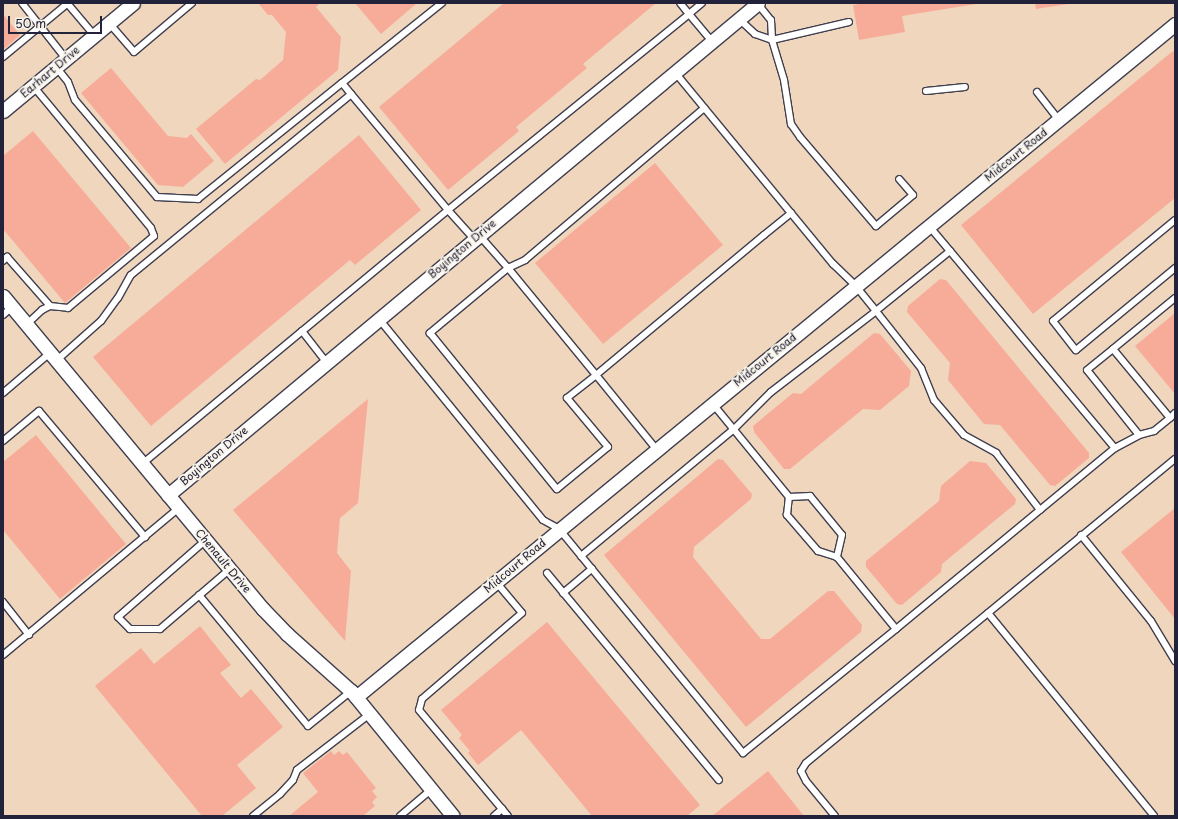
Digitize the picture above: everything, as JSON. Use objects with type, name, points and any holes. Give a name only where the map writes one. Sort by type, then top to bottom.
[{"type":"street","name":"Earhart Drive","points":[[3,111],[133,3]]},
{"type":"street","name":"Boyington Drive","points":[[168,494],[757,3]]},
{"type":"street","name":"Midcourt Road","points":[[353,694],[496,582],[1175,24]]},
{"type":"street","name":"Chenault Drive","points":[[3,296],[8,311],[27,324],[264,609],[287,634],[353,694],[453,816]]},
{"type":"lane","points":[[22,3],[40,27],[61,63],[75,100],[157,197],[198,199],[442,3]]},
{"type":"lane","points":[[3,57],[68,3],[94,35]]},
{"type":"lane","points":[[109,23],[134,52],[192,3]]},
{"type":"lane","points":[[680,3],[712,41]]},
{"type":"lane","points":[[142,464],[448,210],[702,3]]},
{"type":"lane","points":[[757,3],[771,20],[772,40],[784,80],[791,124],[800,137],[876,226],[913,195],[899,179]]},
{"type":"lane","points":[[739,18],[755,34],[772,40],[849,22]]},
{"type":"lane","points":[[674,72],[833,264],[856,286],[876,311],[921,368],[934,400],[964,435],[996,453],[1040,510]]},
{"type":"lane","points":[[342,83],[448,210],[508,268],[657,450]]},
{"type":"lane","points":[[27,324],[42,310],[50,306],[68,308],[154,236],[152,228],[33,86]]},
{"type":"lane","points":[[926,91],[965,87]]},
{"type":"lane","points":[[1037,92],[1059,120]]},
{"type":"lane","points":[[3,393],[101,321],[118,298],[131,275],[350,94]]},
{"type":"lane","points":[[704,108],[525,260],[508,268],[430,333],[557,489],[608,447],[567,398],[791,213]]},
{"type":"lane","points":[[1175,220],[1053,321],[1076,350],[1175,268]]},
{"type":"lane","points":[[929,226],[1115,448]]},
{"type":"lane","points":[[581,556],[734,430],[771,392],[950,252]]},
{"type":"lane","points":[[4,257],[50,306]]},
{"type":"lane","points":[[1139,435],[1087,370],[1175,298]]},
{"type":"lane","points":[[378,319],[543,520],[560,529],[743,753],[1115,448],[1139,435],[1154,431],[1172,415],[1113,349]]},
{"type":"lane","points":[[302,331],[326,362]]},
{"type":"lane","points":[[713,404],[789,497],[787,515],[818,551],[837,557],[896,628]]},
{"type":"lane","points":[[3,441],[38,412],[145,537]]},
{"type":"lane","points":[[835,816],[806,781],[801,771],[806,763],[1175,459]]},
{"type":"lane","points":[[789,497],[810,496],[842,535],[837,557]]},
{"type":"lane","points":[[3,656],[179,508]]},
{"type":"lane","points":[[1081,535],[1151,620],[1175,661]]},
{"type":"lane","points":[[206,540],[118,617],[130,629],[160,629],[230,569]]},
{"type":"lane","points":[[564,593],[592,569]]},
{"type":"lane","points":[[547,573],[719,780]]},
{"type":"lane","points":[[496,582],[522,613],[422,699],[419,710],[508,816]]},
{"type":"lane","points":[[199,595],[308,726],[353,694]]},
{"type":"lane","points":[[3,602],[29,635]]},
{"type":"lane","points":[[988,613],[1154,816]]},
{"type":"lane","points":[[253,816],[280,794],[292,780],[297,770],[370,714]]},
{"type":"lane","points":[[400,816],[432,790]]},
{"type":"lane","points":[[494,816],[502,809]]},
{"type":"shaded area","points":[[3,3],[1175,3],[1175,816],[3,816]]},
{"type":"building","points":[[258,3],[320,3],[316,7],[341,37],[338,70],[225,164],[196,129],[256,79],[260,80],[283,60],[286,32],[272,15],[268,15]]},
{"type":"building","points":[[355,3],[417,3],[381,34]]},
{"type":"building","points":[[504,3],[656,3],[583,64],[587,68],[516,127],[519,131],[448,190],[379,107]]},
{"type":"building","points":[[865,3],[976,4],[902,16],[905,32],[859,40],[853,5]]},
{"type":"building","points":[[1035,3],[1068,3],[1068,4],[1036,9]]},
{"type":"building","points":[[3,14],[20,35],[3,50]]},
{"type":"building","points":[[1173,51],[1175,54],[1175,198],[1033,314],[961,225]]},
{"type":"building","points":[[111,68],[168,136],[187,138],[191,134],[214,161],[183,187],[158,185],[81,93]]},
{"type":"building","points":[[33,131],[131,248],[65,303],[3,229],[3,156]]},
{"type":"building","points":[[359,135],[421,210],[355,265],[350,260],[151,426],[93,357]]},
{"type":"building","points":[[655,163],[723,245],[603,344],[535,263]]},
{"type":"building","points":[[940,279],[946,280],[1089,453],[1089,458],[1055,486],[1050,485],[1000,425],[984,424],[948,380],[950,363],[907,312],[908,306]]},
{"type":"building","points":[[1175,313],[1175,394],[1135,346]]},
{"type":"building","points":[[874,333],[880,334],[911,371],[909,386],[880,410],[863,409],[790,469],[784,469],[754,432],[753,426],[793,393],[801,394]]},
{"type":"building","points":[[368,399],[358,503],[340,518],[337,553],[351,571],[345,641],[233,510]]},
{"type":"building","points":[[36,435],[126,544],[60,599],[3,530],[3,462]]},
{"type":"building","points":[[718,459],[723,460],[752,494],[751,499],[694,547],[693,557],[761,639],[770,639],[828,591],[834,591],[862,625],[861,632],[746,727],[604,555]]},
{"type":"building","points":[[970,461],[986,463],[1016,499],[1015,504],[942,564],[941,572],[902,605],[897,604],[866,567],[866,561],[939,501],[941,486]]},
{"type":"building","points":[[1175,508],[1175,619],[1121,552]]},
{"type":"building","points":[[547,622],[700,805],[687,816],[592,816],[521,730],[478,765],[468,753],[470,751],[459,738],[462,735],[441,710]]},
{"type":"building","points":[[200,626],[231,665],[220,673],[241,698],[251,689],[283,727],[237,765],[256,788],[222,816],[202,816],[95,686],[141,648],[154,664]]},
{"type":"building","points":[[331,751],[334,755],[339,751],[343,755],[347,752],[376,788],[372,791],[377,797],[372,802],[375,806],[363,816],[289,816],[318,792],[303,773]]},
{"type":"building","points":[[768,771],[804,816],[712,816]]}]
